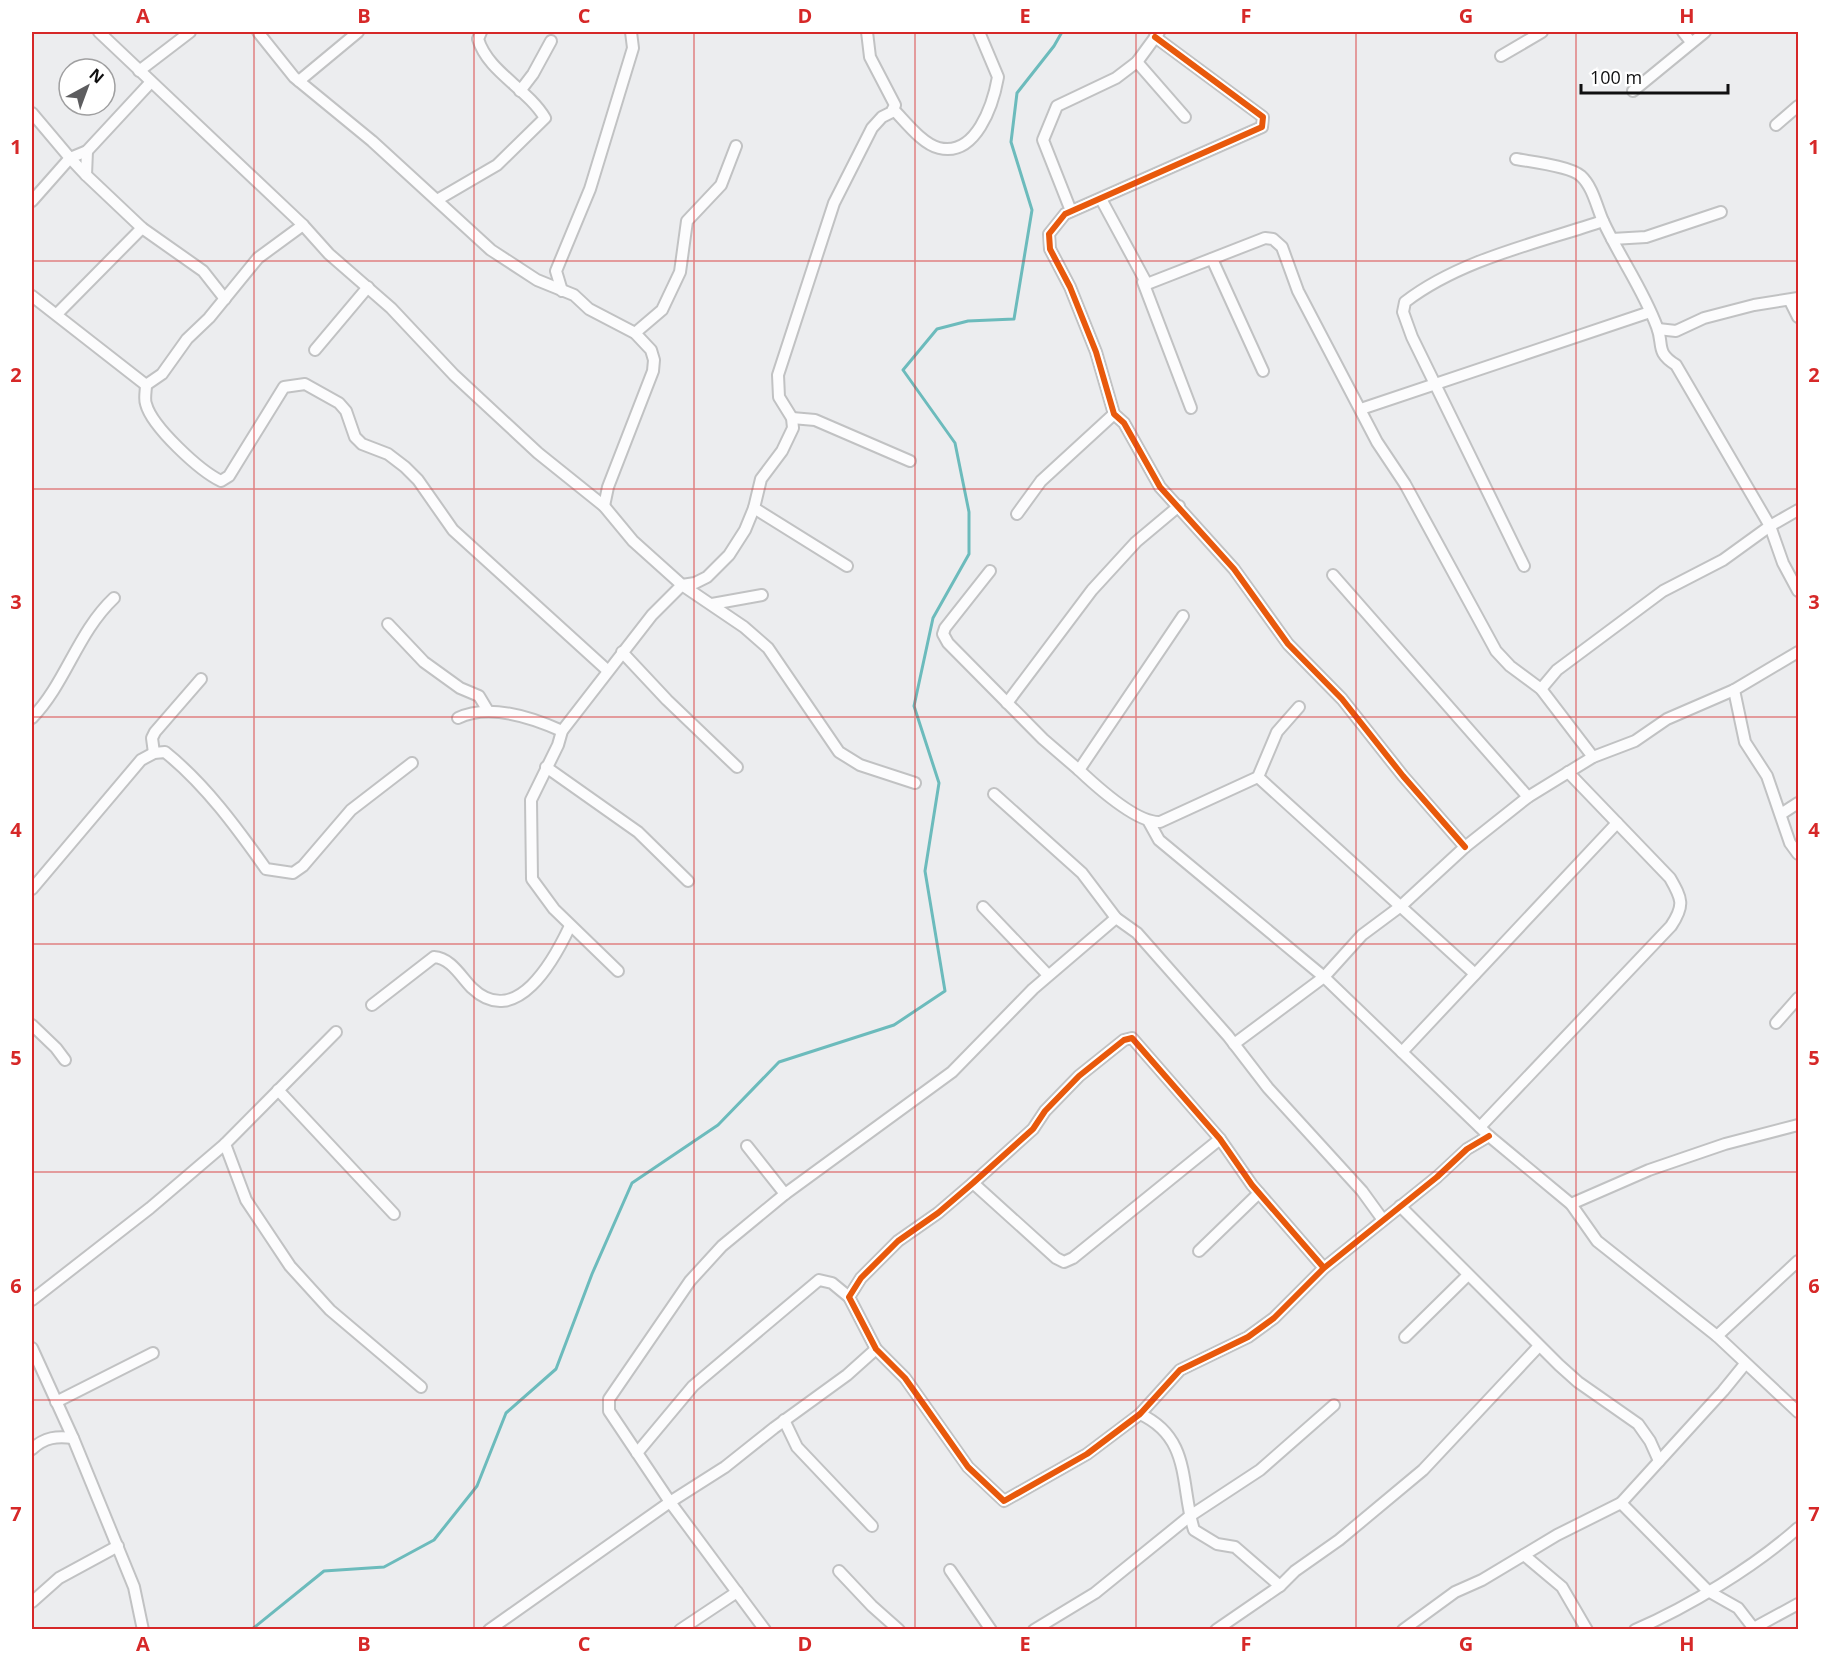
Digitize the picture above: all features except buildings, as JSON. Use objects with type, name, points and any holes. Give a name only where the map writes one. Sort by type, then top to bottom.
[{"type":"street","points":[[99,32],[303,225],[329,254],[368,287],[454,375],[538,453],[604,506],[633,540],[682,585],[712,604],[768,648],[839,752],[861,765],[915,783]]},
{"type":"street","points":[[139,71],[189,32]]},
{"type":"street","points":[[258,32],[299,81],[372,141],[491,250],[537,280],[574,295],[589,309],[635,333],[651,350],[654,360],[653,371],[608,487],[604,506]]},
{"type":"street","points":[[299,81],[358,32]]},
{"type":"street","points":[[437,200],[497,165],[542,124],[544,118],[542,113],[483,54],[478,39],[481,32]]},
{"type":"street","points":[[562,291],[556,271],[603,151],[633,48],[631,32]]},
{"type":"street","points":[[618,971],[541,895],[532,879],[531,800],[558,745],[562,731],[607,670],[652,615],[682,585],[696,583],[707,577],[729,555],[745,531],[754,508],[761,479],[782,451],[793,428],[792,418],[779,397],[776,387],[795,320],[840,188],[872,128],[895,105],[870,57],[867,32]]},
{"type":"street","points":[[893,109],[938,148],[954,149],[978,133],[998,77],[979,32]]},
{"type":"street","points":[[1501,56],[1527,35],[1542,32]]},
{"type":"street","points":[[1683,32],[1691,42]]},
{"type":"street","points":[[1633,91],[1705,32]]},
{"type":"street","points":[[1071,211],[1043,140],[1051,116],[1057,106],[1116,78],[1137,62],[1157,34],[1263,117],[1262,127],[1065,214],[1052,227],[1048,242],[1096,352],[1114,414],[1124,423],[1160,487],[1234,569],[1288,644],[1342,699],[1403,776],[1465,847]]},
{"type":"street","points":[[520,91],[533,74],[551,41]]},
{"type":"street","points":[[1137,62],[1185,117]]},
{"type":"street","points":[[32,201],[70,158],[87,151],[151,82]]},
{"type":"street","points":[[1776,125],[1798,106]]},
{"type":"street","points":[[32,113],[86,175],[142,228],[203,271],[225,299]]},
{"type":"street","points":[[635,333],[662,310],[680,272],[687,221],[721,185],[736,146]]},
{"type":"street","points":[[86,175],[87,151]]},
{"type":"street","points":[[1516,159],[1569,170],[1581,176],[1588,186],[1612,239],[1646,298],[1658,329],[1659,347],[1667,359],[1676,365],[1770,526],[1783,563],[1798,591]]},
{"type":"street","points":[[1101,199],[1143,282],[1191,408]]},
{"type":"street","points":[[1612,239],[1646,237],[1721,212]]},
{"type":"street","points":[[1524,566],[1412,337],[1403,312],[1405,302],[1433,283],[1470,267],[1603,221]]},
{"type":"street","points":[[146,385],[162,374],[187,339],[225,299],[258,258],[303,225]]},
{"type":"street","points":[[57,314],[142,228]]},
{"type":"street","points":[[1143,282],[1152,284],[1265,238],[1278,243],[1298,291],[1361,409],[1496,651],[1510,666],[1541,689],[1593,757]]},
{"type":"street","points":[[1212,259],[1263,371]]},
{"type":"street","points":[[315,350],[368,287]]},
{"type":"street","points":[[32,296],[146,385]]},
{"type":"street","points":[[1658,329],[1676,331],[1704,318],[1754,305],[1794,299],[1798,317]]},
{"type":"street","points":[[1361,409],[1650,312]]},
{"type":"street","points":[[146,385],[145,403],[153,420],[207,474],[221,481],[229,476],[284,387],[305,384],[324,394],[346,411],[355,437],[362,444],[388,454],[405,467],[418,480],[453,530],[607,670]]},
{"type":"street","points":[[1017,514],[1041,481],[1114,414]]},
{"type":"street","points":[[792,418],[815,420],[910,461]]},
{"type":"street","points":[[1007,703],[1092,590],[1136,542],[1179,506]]},
{"type":"street","points":[[754,508],[847,566]]},
{"type":"street","points":[[1541,689],[1557,670],[1642,606],[1683,579],[1700,574],[1723,560],[1770,526],[1798,510]]},
{"type":"street","points":[[990,571],[945,628],[943,634],[948,643],[1007,703],[1079,770],[1138,817],[1149,822],[1160,822],[1258,777],[1277,732],[1299,707]]},
{"type":"street","points":[[1333,575],[1528,797]]},
{"type":"street","points":[[712,604],[762,595]]},
{"type":"street","points":[[32,718],[52,695],[77,645],[97,614],[114,598]]},
{"type":"street","points":[[1079,770],[1183,616]]},
{"type":"street","points":[[388,624],[424,662],[460,688],[479,696],[488,711]]},
{"type":"street","points":[[622,652],[667,700],[736,767]]},
{"type":"street","points":[[1234,1044],[1324,977],[1362,935],[1401,906],[1465,847],[1528,797],[1593,757],[1635,741],[1666,719],[1734,690],[1798,652]]},
{"type":"street","points":[[154,753],[152,738],[155,732],[201,679]]},
{"type":"street","points":[[1734,690],[1745,742],[1767,776],[1790,843],[1798,854]]},
{"type":"street","points":[[458,718],[471,712],[488,711],[532,720],[562,731]]},
{"type":"street","points":[[32,889],[106,798],[141,760],[154,753],[165,752],[185,771],[222,810],[266,869],[285,873],[293,873],[303,866],[351,810],[412,763]]},
{"type":"street","points":[[546,767],[638,832],[688,881]]},
{"type":"street","points":[[1480,1127],[1671,926],[1681,911],[1680,896],[1671,878],[1568,772]]},
{"type":"street","points":[[1258,777],[1475,974]]},
{"type":"street","points":[[994,794],[1082,873],[1116,918],[1137,933],[1234,1044],[1268,1088],[1362,1191],[1383,1220]]},
{"type":"street","points":[[1781,814],[1798,803]]},
{"type":"street","points":[[1149,822],[1159,840],[1324,977],[1489,1136],[1571,1204],[1597,1241],[1717,1336],[1798,1412]]},
{"type":"street","points":[[1402,1052],[1617,823]]},
{"type":"street","points":[[983,907],[1048,975]]},
{"type":"street","points":[[765,1629],[670,1502],[609,1411],[609,1399],[690,1281],[722,1246],[785,1194],[952,1072],[1048,975],[1116,918]]},
{"type":"street","points":[[372,1005],[434,957],[441,958],[452,966],[473,989],[487,999],[501,1003],[516,996],[542,976],[551,965],[570,926]]},
{"type":"street","points":[[1776,1023],[1798,998]]},
{"type":"street","points":[[32,1025],[65,1060]]},
{"type":"street","points":[[32,1300],[150,1208],[225,1144],[336,1032]]},
{"type":"street","points":[[849,1297],[861,1278],[898,1241],[938,1213],[1033,1129],[1044,1111],[1079,1076],[1124,1040],[1132,1038],[1220,1139],[1259,1193],[1323,1268]]},
{"type":"street","points":[[278,1090],[394,1214]]},
{"type":"street","points":[[1571,1204],[1649,1170],[1725,1144],[1798,1125]]},
{"type":"street","points":[[637,1452],[693,1386],[819,1280],[832,1283],[849,1297],[876,1349],[905,1378],[968,1467],[1004,1501],[1087,1454],[1140,1414],[1180,1370],[1248,1336],[1274,1318],[1323,1268],[1437,1177],[1467,1149],[1489,1136]]},
{"type":"street","points":[[973,1183],[1056,1258],[1064,1262],[1073,1258],[1220,1139]]},
{"type":"street","points":[[225,1144],[246,1200],[290,1266],[330,1310],[421,1387]]},
{"type":"street","points":[[747,1146],[785,1194]]},
{"type":"street","points":[[1199,1251],[1259,1193]]},
{"type":"street","points":[[1400,1206],[1539,1346],[1578,1382],[1638,1424],[1650,1441],[1659,1461]]},
{"type":"street","points":[[1717,1336],[1798,1261]]},
{"type":"street","points":[[1405,1337],[1468,1275]]},
{"type":"street","points":[[1216,1629],[1280,1586],[1295,1571],[1339,1540],[1423,1470],[1539,1346]]},
{"type":"street","points":[[32,1348],[118,1546],[134,1587],[142,1629]]},
{"type":"street","points":[[489,1629],[670,1502],[725,1467],[784,1420],[847,1375],[876,1349]]},
{"type":"street","points":[[56,1402],[153,1353]]},
{"type":"street","points":[[1403,1629],[1455,1592],[1482,1580],[1539,1546],[1621,1503],[1745,1364]]},
{"type":"street","points":[[1035,1629],[1095,1593],[1190,1516],[1260,1470],[1334,1405]]},
{"type":"street","points":[[1140,1414],[1156,1421],[1174,1444],[1182,1461],[1194,1530],[1217,1544],[1234,1547],[1280,1586]]},
{"type":"street","points":[[784,1420],[797,1447],[872,1526]]},
{"type":"street","points":[[32,1449],[46,1439],[57,1436],[73,1438]]},
{"type":"street","points":[[1621,1503],[1708,1591],[1738,1608],[1755,1629],[1798,1604]]},
{"type":"street","points":[[1635,1629],[1708,1591],[1780,1545],[1798,1528]]},
{"type":"street","points":[[32,1602],[59,1578],[118,1546]]},
{"type":"street","points":[[1539,1546],[1545,1572]]},
{"type":"street","points":[[1524,1555],[1562,1587],[1587,1629]]},
{"type":"street","points":[[950,1570],[991,1629]]},
{"type":"street","points":[[839,1571],[872,1606],[899,1629]]},
{"type":"street","points":[[680,1629],[737,1592]]},
{"type":"waterway","points":[[251,1630],[324,1571],[384,1567],[434,1540],[477,1486],[506,1413],[556,1369],[592,1274],[632,1183],[718,1125],[779,1062],[894,1025],[945,991],[925,871],[939,783],[914,706],[933,618],[969,554],[969,512],[955,443],[903,370],[937,329],[968,321],[1014,319],[1032,210],[1011,142],[1017,93],[1054,46],[1062,32]]},
{"type":"cycle path","points":[[1155,37],[1263,117],[1262,127],[1065,214],[1049,234],[1050,249],[1070,287],[1096,352],[1114,414],[1124,423],[1160,487],[1234,569],[1288,644],[1342,699],[1403,776],[1465,847]]},
{"type":"cycle path","points":[[1324,1268],[1252,1185],[1220,1139],[1132,1038],[1124,1040],[1079,1076],[1045,1111],[1033,1129],[938,1213],[898,1241],[861,1278],[849,1297],[876,1349],[905,1378],[968,1467],[1004,1501],[1087,1454],[1140,1414],[1180,1370],[1248,1337],[1274,1318],[1324,1268],[1437,1177],[1467,1149],[1489,1136]]}]
